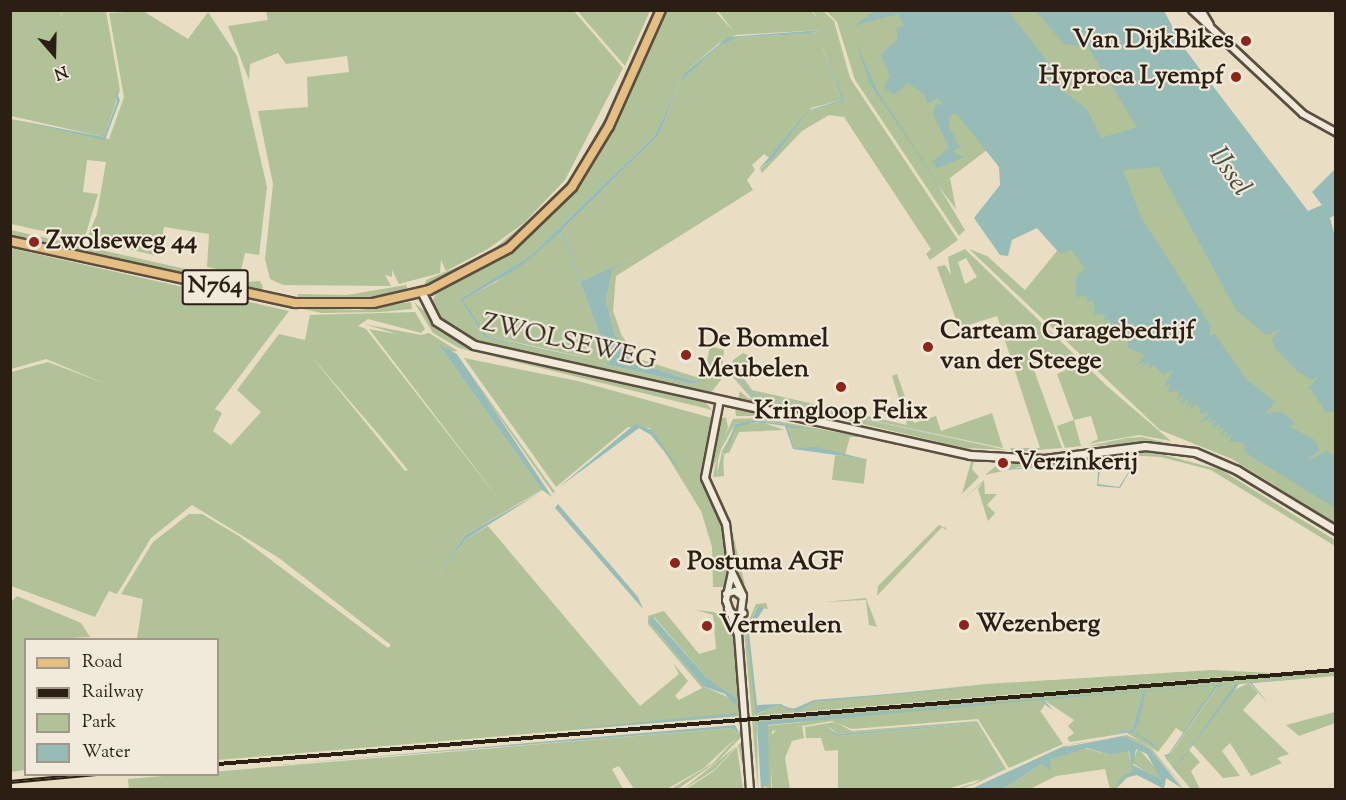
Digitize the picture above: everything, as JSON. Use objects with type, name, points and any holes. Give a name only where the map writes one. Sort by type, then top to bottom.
[{"type":"main road","name":"N764","points":[[10,241],[295,303],[354,305],[422,293],[509,248],[572,187],[609,126],[661,10]]},
{"type":"main road","name":"ZWOLSEWEG","points":[[422,293],[439,323],[474,345],[986,458],[1044,459],[1138,446],[1177,448],[1226,464],[1335,531]]},
{"type":"street","points":[[1192,10],[1303,114],[1335,132]]},
{"type":"street","points":[[1201,10],[1210,25]]},
{"type":"street","points":[[720,400],[704,474],[727,530],[732,572],[743,598],[744,613],[738,634]]},
{"type":"street","points":[[732,572],[726,594],[727,609],[738,634],[750,789]]},
{"type":"street","points":[[726,594],[736,591],[743,598]]},
{"type":"street","points":[[727,609],[735,616],[744,613]]},
{"type":"green space","points":[[581,10],[650,11],[625,66],[579,13]]},
{"type":"green space","points":[[11,11],[60,11],[62,19],[61,11],[106,11],[120,90],[104,137],[11,116]]},
{"type":"green space","points":[[143,11],[188,39],[208,12],[237,56],[267,187],[259,255],[245,253],[240,274],[207,267],[209,234],[164,227],[159,256],[86,240],[97,214],[106,162],[87,160],[83,192],[98,194],[84,240],[11,224],[11,119],[109,139],[124,97],[109,13]]},
{"type":"green space","points":[[266,11],[574,11],[623,68],[565,180],[524,223],[488,249],[446,271],[441,260],[440,273],[399,284],[392,270],[392,277],[385,275],[391,286],[283,285],[270,279],[265,259],[273,184],[258,111],[308,107],[307,77],[349,72],[347,56],[286,64],[278,53],[250,64],[249,80],[228,26],[268,20]]},
{"type":"green space","points":[[653,11],[658,11],[608,119],[567,191],[493,256],[423,289],[426,280],[488,254],[564,190],[605,118]]},
{"type":"green space","points":[[664,11],[715,11],[734,32],[718,11],[812,11],[818,20],[813,11],[823,11],[834,21],[850,78],[958,240],[930,260],[926,254],[931,249],[844,117],[829,115],[802,131],[762,173],[760,169],[773,159],[809,111],[845,101],[820,41],[842,100],[811,108],[771,159],[764,154],[752,165],[755,170],[747,180],[753,190],[616,276],[613,311],[622,336],[639,359],[696,377],[705,371],[710,346],[724,350],[721,380],[710,394],[482,343],[444,323],[432,304],[436,292],[505,256],[572,193]],"holes":[[[822,30],[808,34],[741,37],[719,46],[679,83],[659,135],[562,230],[581,281],[635,257],[613,269],[606,299],[615,335],[634,362],[694,381],[709,373],[715,355],[715,373],[693,384],[604,364],[610,362],[561,232],[496,282],[462,300],[487,336],[601,361],[484,337],[460,299],[531,255],[655,135],[683,74],[718,44],[736,35]]]},
{"type":"green space","points":[[826,11],[1065,11],[1090,43],[1157,161],[1278,330],[1335,394],[1335,523],[1232,459],[1160,430],[969,249],[987,256],[1025,290],[1057,251],[1071,250],[980,136],[987,150],[950,178],[956,209],[938,185],[965,230],[959,236],[855,80],[837,22]]},
{"type":"green space","points":[[11,230],[244,282],[260,281],[263,287],[260,292],[11,238]]},
{"type":"green space","points":[[10,248],[289,311],[215,409],[222,413],[213,431],[231,445],[261,412],[237,390],[279,334],[305,340],[310,315],[415,312],[425,329],[421,333],[368,319],[358,326],[366,329],[505,507],[369,329],[397,334],[364,324],[421,335],[429,333],[458,351],[447,352],[438,344],[542,490],[465,535],[437,577],[466,539],[488,526],[640,706],[679,674],[673,663],[688,681],[675,696],[679,700],[702,688],[648,624],[648,616],[664,611],[699,654],[716,649],[713,615],[696,610],[714,612],[729,621],[734,632],[741,716],[219,760],[219,638],[137,638],[143,599],[121,594],[153,542],[189,514],[202,514],[239,536],[388,648],[391,645],[279,558],[192,505],[151,538],[117,594],[109,591],[95,617],[11,586],[11,372],[48,362],[106,384],[46,359],[11,369]],"holes":[[[311,356],[408,470],[405,471]],[[654,617],[707,678],[737,698],[736,707],[732,699],[703,686],[649,622]]]},
{"type":"green space","points":[[965,249],[1108,387],[1171,441],[1139,435],[1088,444],[1098,439],[1091,416],[1074,420],[1057,374],[1066,370],[1054,357],[1032,364],[1062,448],[1012,452],[1010,448],[1040,448],[997,316],[959,328],[937,267],[945,265],[951,275],[948,257]],"holes":[[[966,258],[977,277],[965,284],[958,262]]]},
{"type":"green space","points":[[406,285],[409,293],[380,299],[297,300],[298,294],[347,295]]},
{"type":"green space","points":[[411,302],[412,309],[381,312],[322,313],[298,308],[359,310]]},
{"type":"green space","points":[[414,302],[462,343],[706,403],[712,410],[459,348],[433,333]]},
{"type":"green space","points":[[743,353],[751,356],[743,377],[752,390],[907,425],[892,376],[897,374],[914,423],[936,416],[941,431],[992,413],[1003,448],[754,395],[741,380],[742,365],[737,377],[752,396],[1007,450],[965,448],[751,398],[731,375],[733,360]]},
{"type":"green space","points":[[457,357],[467,369],[555,492],[553,493]]},
{"type":"green space","points":[[464,358],[578,381],[712,418],[701,476],[726,532],[726,587],[713,587],[712,547],[701,511],[650,428],[628,427],[556,487]]},
{"type":"green space","points":[[740,391],[748,398],[812,415],[990,453],[821,420],[738,398]]},
{"type":"green space","points":[[735,408],[852,432],[765,416],[736,416]]},
{"type":"green space","points":[[726,417],[728,427],[710,477],[731,526],[745,585],[735,573],[728,523],[707,478],[721,419]]},
{"type":"green space","points":[[760,418],[874,439],[974,461],[972,469],[979,477],[962,494],[971,462],[863,437],[850,437],[845,455],[794,448],[788,426],[826,432],[761,420],[735,424],[721,449],[717,476],[722,451],[736,426],[762,422],[784,430],[739,432],[729,453],[723,453],[724,476],[713,477],[719,448],[733,419]]},
{"type":"green space","points":[[1074,420],[1081,446],[1065,448],[1057,426]]},
{"type":"green space","points":[[1142,437],[1168,443],[1088,446],[1127,438]]},
{"type":"green space","points":[[1153,452],[1221,470],[1335,540],[1335,546],[1211,470],[1161,457],[1106,454]]},
{"type":"green space","points":[[835,455],[867,459],[864,484],[832,480]]},
{"type":"green space","points":[[1103,457],[1024,466],[985,475],[997,465]]},
{"type":"green space","points":[[984,480],[985,494],[997,494],[987,505],[995,513],[988,521],[978,489],[983,482],[960,502]]},
{"type":"green space","points":[[939,525],[946,528],[946,530],[942,527],[877,596],[878,586]]},
{"type":"green space","points":[[17,596],[81,623],[90,637],[24,638],[24,770],[11,772],[10,603]]},
{"type":"green space","points":[[866,598],[877,627],[869,625],[866,600],[824,602]]},
{"type":"green space","points":[[766,603],[768,609],[757,607],[746,632],[757,714],[779,705],[801,710],[815,702],[986,684],[1212,670],[1272,673],[752,716],[744,632],[756,604]]},
{"type":"green space","points":[[1335,672],[1335,676],[757,724],[758,789],[752,720]]},
{"type":"green space","points":[[1249,683],[1258,693],[1243,710],[1289,754],[1277,758],[1282,763],[1251,776],[1230,743],[1222,751],[1240,776],[1223,778],[1193,745],[1232,691]]},
{"type":"green space","points":[[1237,684],[1184,755],[1189,750],[1200,762],[1191,771],[1200,789],[1191,789],[1164,755],[1171,753],[1218,686]]},
{"type":"green space","points":[[1216,686],[1184,733],[1176,728],[1158,752],[1127,733],[1070,742],[1067,738],[1074,733],[1068,726],[1074,720],[1044,700],[1143,691],[1132,730],[1110,732],[1134,733],[1154,745],[1134,731],[1146,691]]},
{"type":"green space","points":[[1039,700],[1045,704],[1040,712],[1029,713],[1041,712],[1063,744],[1009,768],[978,719],[852,729],[832,721],[772,731],[771,789],[766,790],[766,726],[814,721],[767,723]]},
{"type":"green space","points":[[1335,712],[1335,723],[1299,736],[1286,725]]},
{"type":"green space","points":[[977,721],[1006,769],[975,784],[961,789],[955,789],[981,779],[947,789],[838,789],[838,750],[825,751],[821,738],[806,738],[805,727],[835,722],[852,731]],"holes":[[[975,723],[1002,770],[984,779],[1000,769],[975,724],[837,736],[827,726],[838,734]]]},
{"type":"green space","points":[[742,723],[742,736],[719,760],[678,789],[671,789],[713,763],[737,737],[704,768],[667,789],[634,789],[619,766],[612,769],[623,789],[129,790],[128,779],[163,776],[219,776],[219,771],[731,728],[739,734]]},
{"type":"green space","points":[[802,726],[804,738],[792,741],[785,758],[790,789],[772,789],[770,737],[777,729]]},
{"type":"green space","points":[[1127,735],[1140,741],[1152,749],[1185,789],[1149,748],[1123,736],[1106,739]]},
{"type":"green space","points":[[743,741],[748,789],[738,745]]},
{"type":"green space","points":[[738,745],[714,770],[682,790]]},
{"type":"green space","points":[[1070,745],[985,783],[1064,746]]},
{"type":"green space","points":[[737,747],[743,789],[686,789],[714,771]]},
{"type":"green space","points":[[1084,748],[1110,755],[1128,750],[1134,771],[1116,789],[1110,789],[1105,769],[1056,776],[1030,789],[1003,789],[1042,764],[1047,762],[1050,770],[1050,760]]},
{"type":"green space","points":[[1138,748],[1160,773],[1160,780],[1132,763]]},
{"type":"water","name":"IJssel","points":[[875,11],[1008,11],[1054,70],[1063,91],[1087,109],[1101,138],[1137,127],[1088,47],[1064,44],[1036,11],[1164,11],[1184,48],[1308,211],[1322,205],[1312,192],[1335,169],[1335,215],[1330,218],[1336,240],[1336,411],[1326,412],[1309,387],[1319,376],[1312,380],[1298,372],[1276,350],[1272,339],[1279,330],[1266,335],[1236,310],[1158,167],[1123,170],[1141,217],[1211,326],[1209,336],[1215,334],[1246,379],[1275,402],[1266,413],[1282,412],[1295,423],[1290,427],[1315,440],[1319,450],[1305,462],[1327,451],[1335,456],[1335,508],[1246,453],[1244,443],[1229,441],[1232,434],[1225,439],[1228,430],[1221,435],[1224,427],[1218,431],[1220,425],[1212,428],[1216,420],[1207,423],[1213,416],[1199,424],[1209,412],[1201,414],[1198,404],[1189,410],[1193,401],[1185,409],[1190,398],[1180,404],[1185,394],[1176,401],[1180,391],[1168,392],[1170,383],[1163,388],[1174,369],[1164,375],[1154,365],[1149,368],[1150,362],[1142,367],[1146,360],[1138,365],[1144,354],[1128,348],[1128,337],[1119,340],[1122,333],[1111,336],[1110,319],[1102,322],[1106,314],[1095,315],[1093,300],[1087,303],[1087,296],[1076,297],[1076,277],[1085,268],[1071,250],[1060,254],[1037,228],[1012,240],[1008,256],[1000,255],[974,218],[1000,185],[999,167],[956,113],[949,116],[949,127],[960,147],[952,152],[964,157],[938,168],[932,162],[949,148],[933,114],[936,103],[943,106],[938,98],[927,104],[925,95],[908,83],[893,95],[884,87],[890,76],[881,54],[898,39],[896,27],[904,26],[898,14],[853,26]]},
{"type":"water","points":[[822,30],[808,34],[741,37],[719,46],[679,83],[659,135],[562,230],[581,281],[635,257],[613,269],[606,299],[615,335],[634,362],[694,381],[709,373],[718,355],[716,373],[693,384],[604,364],[610,362],[561,232],[517,269],[463,300],[487,336],[601,363],[484,337],[460,299],[531,255],[655,135],[683,74],[728,37]]},
{"type":"water","points":[[820,40],[845,101],[809,111],[773,159],[759,169],[809,110],[842,100]]},
{"type":"water","points":[[855,40],[878,92],[956,211],[870,84]]},
{"type":"water","points":[[115,89],[120,100],[105,140],[11,119],[104,137],[117,101]]},
{"type":"water","points":[[438,344],[457,354],[552,497],[542,490]]},
{"type":"water","points":[[741,362],[741,380],[754,395],[1004,449],[752,396],[737,377]]},
{"type":"water","points":[[758,420],[827,431],[788,427],[794,448],[817,447],[865,459],[793,449],[785,426],[758,422],[736,427],[716,476],[735,424]]},
{"type":"water","points":[[635,424],[652,430],[683,475],[651,435],[639,428],[558,488]]},
{"type":"water","points":[[1140,454],[1120,488],[1097,486],[1099,459],[994,471],[1102,457],[1098,484],[1119,487]]},
{"type":"water","points":[[539,493],[466,539],[437,577],[465,535]]},
{"type":"water","points":[[558,504],[638,597],[643,609],[555,508]]},
{"type":"water","points":[[758,606],[764,608],[749,632],[757,705],[781,704],[791,710],[814,700],[987,686],[815,702],[801,710],[790,711],[779,705],[756,714],[746,632]]},
{"type":"water","points":[[652,616],[707,678],[737,698],[737,707],[725,694],[703,686],[649,622]]},
{"type":"water","points":[[1335,676],[1252,683],[1269,705],[1250,683],[1239,684],[1175,769],[1191,789],[1171,765],[1175,768],[1236,684]]},
{"type":"water","points":[[1232,684],[1217,687],[1167,758],[1169,763],[1166,758],[1215,686],[1146,691],[1139,722],[1134,731],[1153,743],[1159,750],[1134,733],[1109,732],[1132,730],[1143,691],[1044,700],[1054,711],[1039,700],[768,725],[769,784],[761,789],[757,722],[1072,696]]},
{"type":"water","points":[[737,713],[735,716],[577,729],[577,728]]},
{"type":"water","points":[[975,723],[1002,770],[984,779],[1000,769],[975,724],[837,736],[825,727],[838,734]]},
{"type":"water","points":[[735,725],[740,734],[731,728],[277,765]]},
{"type":"water","points":[[1123,736],[1149,748],[1183,789],[1166,778],[1164,789],[1137,775],[1125,778],[1116,789],[1120,778],[1133,771],[1129,751],[1110,755],[1087,748],[1050,760],[1051,771],[1042,764],[1003,789],[971,789],[1060,748]],"holes":[[[1136,749],[1147,754],[1161,779],[1133,765]]]},
{"type":"railway","points":[[219,764],[1336,670]]},
{"type":"railway","points":[[10,782],[75,776]]},
{"type":"place","name":"Van DijkBikes","points":[[1246,41]]},
{"type":"place","name":"Hyproca Lyempf","points":[[1236,77]]},
{"type":"place","name":"Zwolseweg 44","points":[[34,242]]},
{"type":"place","name":"Carteam Garagebedrijf van der Steege","points":[[928,347]]},
{"type":"place","name":"De Bommel Meubelen","points":[[686,355]]},
{"type":"place","name":"Kringloop Felix","points":[[841,387]]},
{"type":"place","name":"Verzinkerij","points":[[1003,463]]},
{"type":"place","name":"Postuma AGF","points":[[675,563]]},
{"type":"place","name":"Wezenberg","points":[[964,625]]},
{"type":"place","name":"Vermeulen","points":[[707,626]]}]
